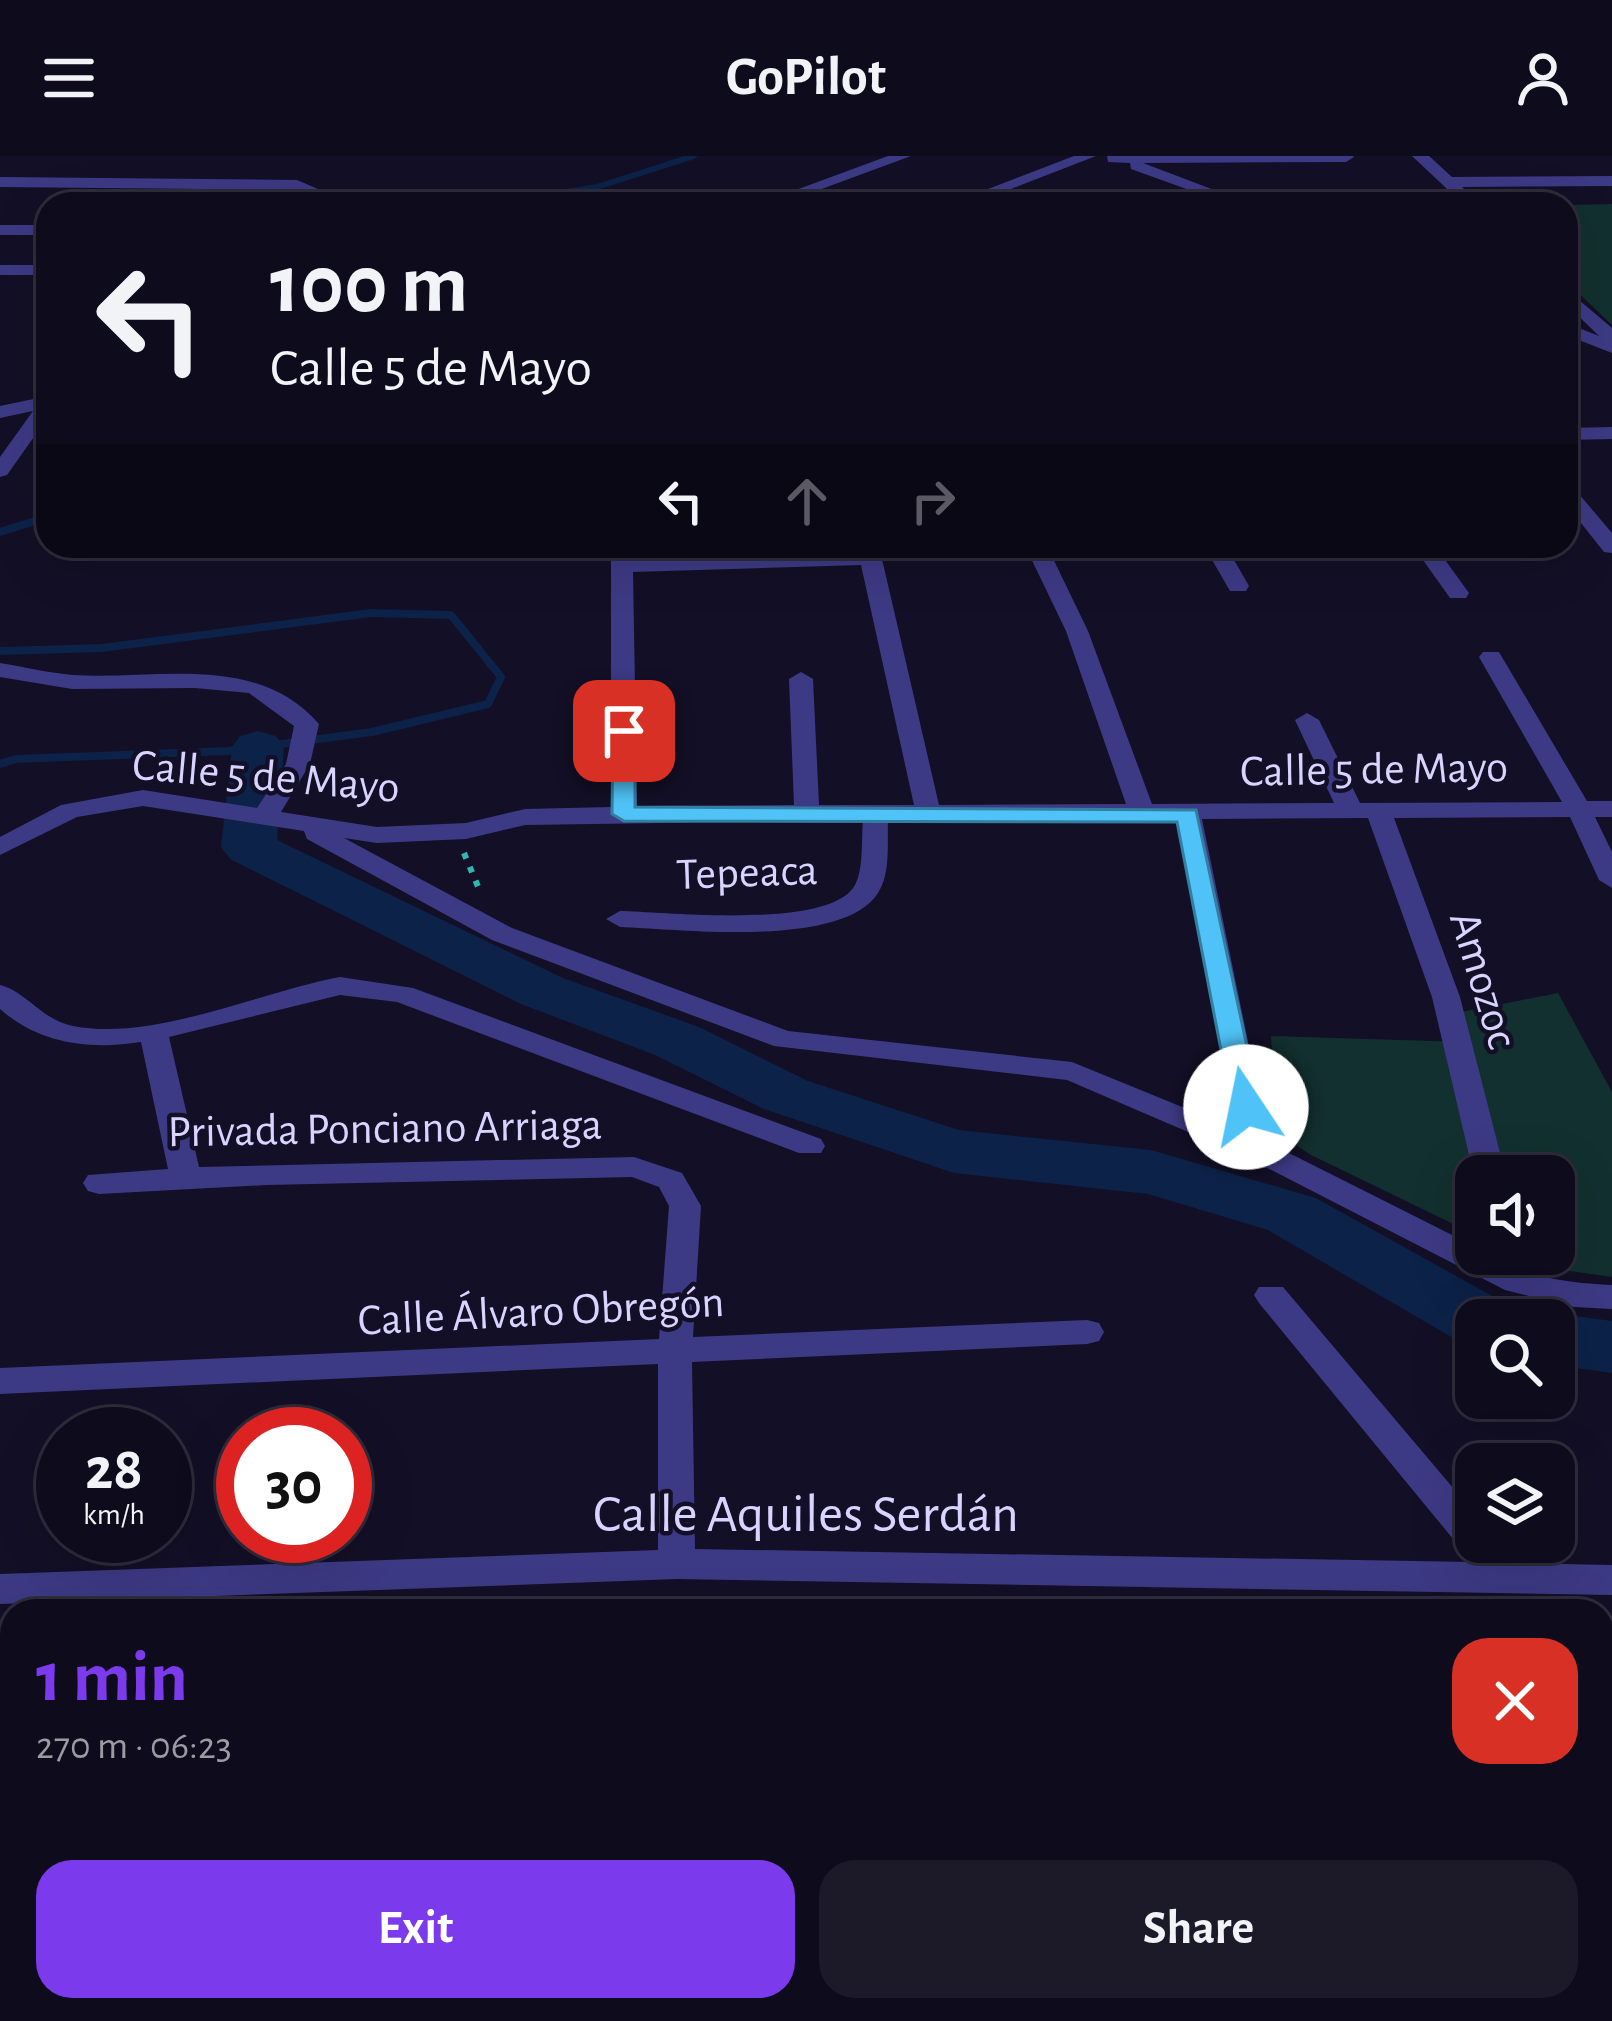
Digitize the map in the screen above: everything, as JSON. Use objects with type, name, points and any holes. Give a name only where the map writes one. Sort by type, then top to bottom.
[{"type":"street","points":[[800,192],[903,156]]},
{"type":"street","points":[[990,192],[1088,156]]},
{"type":"street","points":[[1420,156],[1459,192]]},
{"type":"street","points":[[1109,157],[1346,157]]},
{"type":"street","points":[[1109,157],[1209,192]]},
{"type":"street","points":[[0,182],[296,178],[314,192]]},
{"type":"street","points":[[1449,182],[1612,181]]},
{"type":"street","points":[[0,230],[36,231]]},
{"type":"street","points":[[0,266],[27,231]]},
{"type":"street","points":[[0,266],[36,269]]},
{"type":"street","points":[[1578,305],[1612,338]]},
{"type":"street","points":[[1578,333],[1612,348]]},
{"type":"street","points":[[0,412],[36,404]]},
{"type":"street","points":[[0,471],[36,419]]},
{"type":"street","points":[[1578,434],[1612,433]]},
{"type":"street","points":[[1578,506],[1612,547]]},
{"type":"street","points":[[623,558],[624,814]]},
{"type":"street","points":[[870,558],[929,816]]},
{"type":"street","points":[[1042,558],[1077,631],[1143,815]]},
{"type":"street","points":[[1222,558],[1238,586]]},
{"type":"street","points":[[1432,558],[1457,593]]},
{"type":"street","points":[[1491,657],[1579,809],[1612,880]]},
{"type":"street","points":[[0,670],[72,682],[195,681],[255,687],[307,724],[298,764],[264,815],[502,934],[784,1040],[1072,1071],[1455,1241]]},
{"type":"street","points":[[801,679],[807,816]]},
{"type":"street","name":"Amozoc","points":[[1307,720],[1366,813],[1446,997],[1485,1155]]},
{"type":"street","name":"Calle 5 de Mayo","points":[[0,847],[70,810],[143,798],[377,836],[466,831],[525,817],[624,814],[1188,815],[1612,809]]},
{"type":"street","points":[[1188,815],[1255,1149]]},
{"type":"street","name":"Tepeaca","points":[[620,919],[802,920],[845,911],[866,891],[876,816]]},
{"type":"street","points":[[0,994],[36,1028],[79,1037],[153,1032],[282,996],[345,985],[404,994],[810,1146]]},
{"type":"street","points":[[153,1032],[185,1177]]},
{"type":"street","name":"Privada Ponciano Arriaga","points":[[99,1183],[634,1168],[671,1180],[686,1206],[675,1351]]},
{"type":"street","points":[[1529,1275],[1574,1295],[1612,1298]]},
{"type":"street","points":[[1270,1295],[1505,1576]]},
{"type":"street","name":"Calle Álvaro Obregón","points":[[0,1381],[1087,1332]]},
{"type":"street","points":[[675,1351],[677,1564]]},
{"type":"street","name":"Calle Aquiles Serdán","points":[[0,1589],[677,1564],[1612,1580]]},
{"type":"path","points":[[466,831],[463,859],[502,934]]},
{"type":"green space","points":[[1612,204],[1612,325],[1578,292],[1578,205]]},
{"type":"green space","points":[[1558,993],[1612,1092],[1612,1277],[1575,1272],[1575,1155],[1455,1155],[1455,1225],[1311,1155],[1277,1133],[1271,1036],[1465,1042],[1461,1012]]},
{"type":"waterway","points":[[566,192],[694,156]]},
{"type":"waterway","points":[[0,532],[36,521]]},
{"type":"waterway","points":[[0,651],[102,648],[371,613],[451,615],[501,677],[488,704],[372,732],[228,751],[16,759],[0,764]]},
{"type":"waterway","points":[[258,747],[249,847],[542,991],[677,1041],[786,1095],[954,1151],[1151,1172],[1292,1214],[1455,1307]]},
{"type":"waterway","points":[[1575,1342],[1612,1347]]},
{"type":"route","points":[[624,731],[624,814],[1188,815],[1246,1107]]}]
